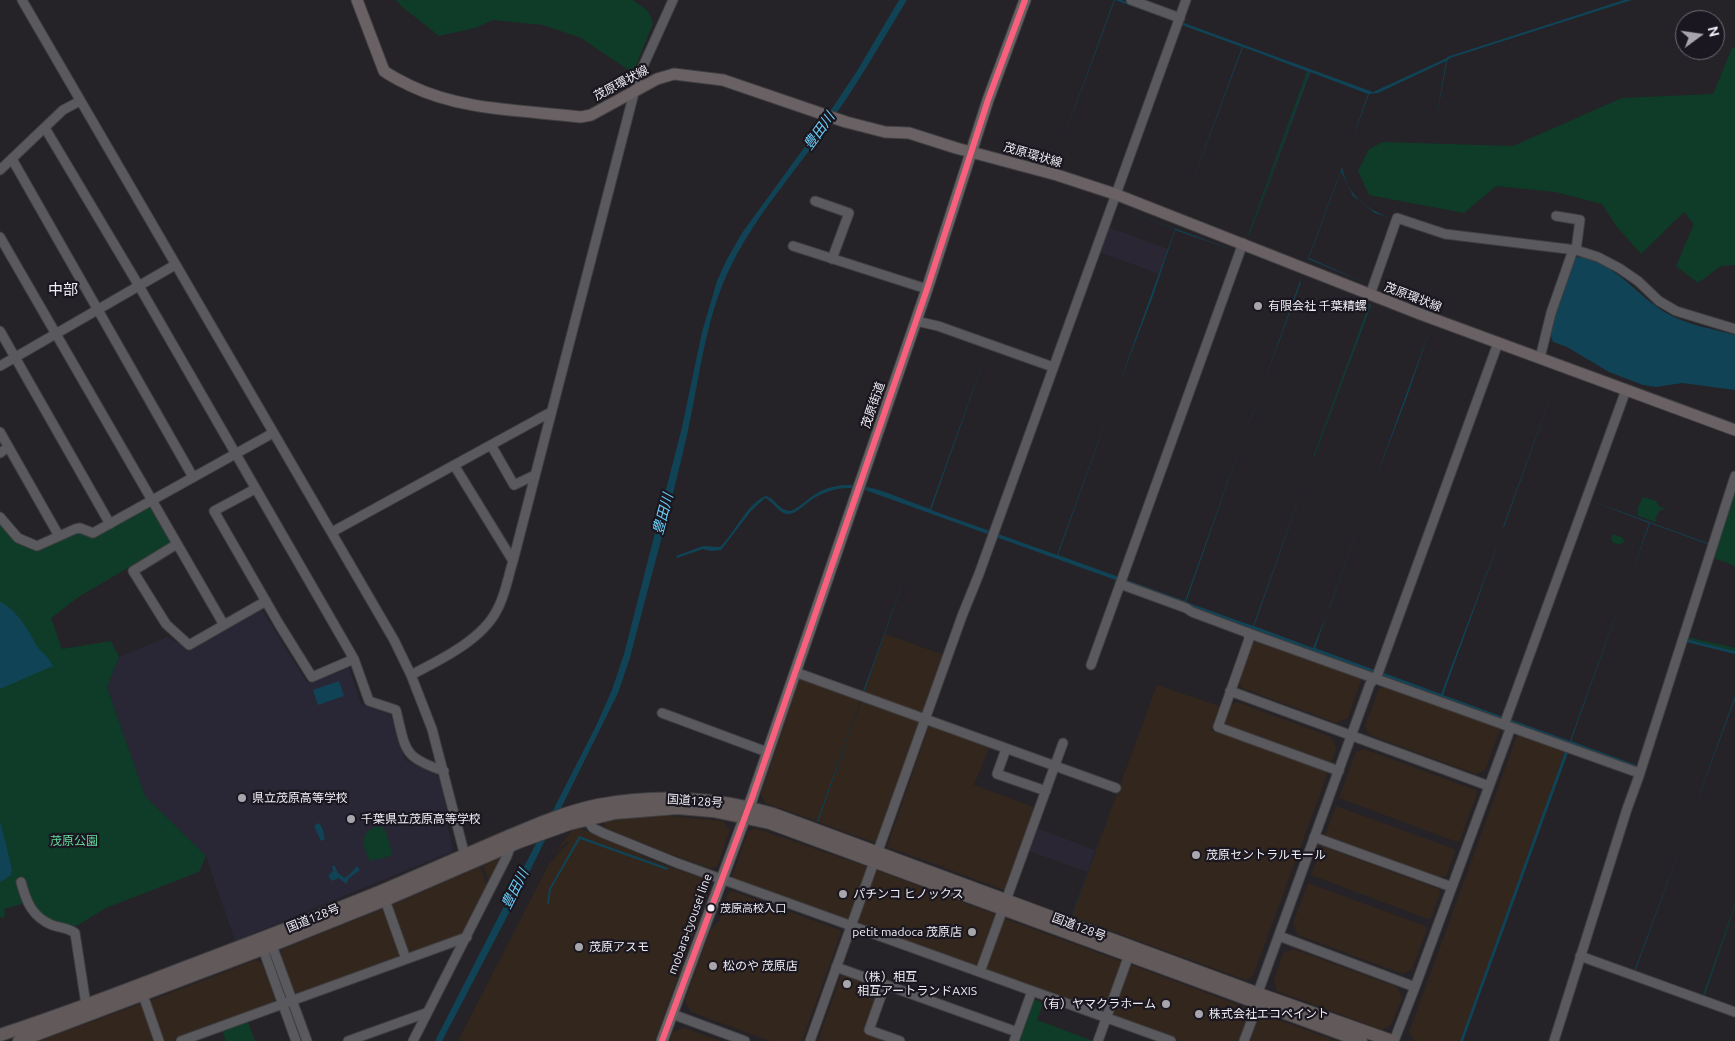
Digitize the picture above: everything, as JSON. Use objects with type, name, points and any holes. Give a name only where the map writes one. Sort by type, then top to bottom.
[{"type":"highway","name":"国道128号","points":[[514,841],[527,828],[582,815],[611,803],[657,798],[700,800],[746,812],[773,814],[876,857],[1258,999],[1361,1041]]},
{"type":"highway","name":"国道128号","points":[[0,1035],[143,995],[266,944],[384,890],[514,841],[569,824],[582,815]]},
{"type":"highway","name":"国道128号","points":[[19,1041],[87,1010],[385,900],[466,860]]},
{"type":"highway","name":"国道128号","points":[[1258,999],[1393,1041]]},
{"type":"main road","name":"茂原環状線","points":[[357,0],[384,70],[389,75],[424,92],[462,104],[581,117],[591,115],[657,79],[674,74],[723,80],[845,122],[886,132],[909,133],[1115,194],[1243,243],[1370,295],[1735,430]]},
{"type":"main road","name":"茂原街道","points":[[746,812],[927,289],[988,100],[1025,0]]},
{"type":"main road","name":"mobara-tyousei line","points":[[662,1041],[746,812]]},
{"type":"street","points":[[22,0],[394,640],[411,675],[432,729],[466,860]]},
{"type":"street","points":[[411,675],[431,665],[480,633],[490,623],[498,608],[513,562],[634,93],[640,73],[673,0]]},
{"type":"street","points":[[1131,0],[1180,18]]},
{"type":"street","points":[[810,1041],[1186,0]]},
{"type":"street","points":[[0,170],[63,110],[80,101]]},
{"type":"street","points":[[45,128],[139,286],[354,659],[369,701],[396,710],[405,746],[411,756],[423,764],[444,770]]},
{"type":"street","points":[[12,159],[193,477]]},
{"type":"street","points":[[815,201],[849,213],[832,259]]},
{"type":"street","points":[[1540,358],[1551,313],[1575,250],[1580,220],[1556,216]]},
{"type":"street","points":[[1370,295],[1397,218],[1445,234],[1575,250],[1598,257],[1638,281],[1659,301],[1676,311],[1735,329]]},
{"type":"street","points":[[0,237],[224,625]]},
{"type":"street","points":[[1091,665],[1243,243]]},
{"type":"street","points":[[793,246],[927,289]]},
{"type":"street","points":[[0,366],[175,265]]},
{"type":"street","points":[[916,321],[932,324],[1053,367]]},
{"type":"street","points":[[0,332],[110,524]]},
{"type":"street","points":[[1244,1041],[1314,837],[1370,684],[1377,676],[1498,343]]},
{"type":"street","points":[[1393,1041],[1416,988],[1489,786],[1508,726],[1626,390]]},
{"type":"street","points":[[332,532],[551,412]]},
{"type":"street","points":[[0,432],[59,536]]},
{"type":"street","points":[[0,517],[18,538],[37,546],[75,529],[80,528],[93,532],[273,433]]},
{"type":"street","points":[[491,445],[514,485],[535,475]]},
{"type":"street","points":[[0,452],[8,447]]},
{"type":"street","points":[[454,465],[513,562]]},
{"type":"street","points":[[1554,1041],[1735,476]]},
{"type":"street","points":[[255,489],[214,511],[266,601],[312,677],[354,659]]},
{"type":"street","points":[[177,544],[133,571],[166,624],[189,645],[266,601]]},
{"type":"street","points":[[1120,584],[1374,679],[1640,773]]},
{"type":"street","points":[[1248,633],[1249,639],[1218,727],[1339,771]]},
{"type":"street","points":[[795,672],[1116,788]]},
{"type":"street","points":[[1230,691],[1489,786]]},
{"type":"street","points":[[662,713],[767,752]]},
{"type":"street","points":[[980,972],[1063,743]]},
{"type":"street","points":[[1006,749],[997,774],[1046,791]]},
{"type":"street","points":[[582,815],[593,828],[602,833],[721,879],[1170,1041]]},
{"type":"street","points":[[1314,837],[1452,887]]},
{"type":"street","points":[[412,1041],[467,937],[514,841]]},
{"type":"street","points":[[21,882],[29,907],[39,918],[53,926],[75,933],[87,1010]]},
{"type":"street","points":[[385,900],[406,960]]},
{"type":"street","points":[[1279,936],[1416,988]]},
{"type":"street","points":[[182,1041],[467,937]]},
{"type":"street","points":[[266,944],[292,1001],[307,1041]]},
{"type":"street","points":[[266,944],[282,1004],[296,1041]]},
{"type":"street","points":[[1098,1041],[1130,951]]},
{"type":"street","points":[[1580,956],[1735,1012]]},
{"type":"street","points":[[836,967],[1016,1037],[1032,991]]},
{"type":"street","points":[[885,985],[869,1030],[900,1041]]},
{"type":"street","points":[[143,995],[158,1041]]},
{"type":"street","points":[[348,1041],[426,1013]]},
{"type":"street","points":[[672,1014],[740,1040]]},
{"type":"shaded area","points":[[1108,227],[1168,249],[1159,274],[1099,252]]},
{"type":"shaded area","points":[[259,605],[308,684],[349,667],[361,704],[391,715],[405,760],[440,777],[449,814],[446,819],[453,848],[451,852],[235,941],[206,856],[145,796],[107,687],[119,657],[167,637],[186,647]]},
{"type":"shaded area","points":[[885,634],[944,655],[922,716],[863,695]]},
{"type":"shaded area","points":[[1258,641],[1359,677],[1361,681],[1348,718],[1337,723],[1242,688],[1239,683],[1253,643]]},
{"type":"shaded area","points":[[800,678],[861,700],[817,821],[765,803],[761,794]]},
{"type":"shaded area","name":"茂原セントラルモール","points":[[1157,685],[1219,706],[1211,730],[1324,770],[1327,775],[1253,976],[1246,980],[1072,916]]},
{"type":"shaded area","points":[[1385,686],[1498,726],[1500,730],[1485,770],[1476,774],[1369,735],[1365,726],[1379,689]]},
{"type":"shaded area","points":[[862,700],[920,721],[876,843],[818,822]]},
{"type":"shaded area","points":[[1237,702],[1331,737],[1336,749],[1332,761],[1326,763],[1229,728],[1225,721],[1231,705]]},
{"type":"shaded area","points":[[930,723],[990,745],[974,785],[1036,808],[1007,891],[944,868],[945,862],[943,867],[887,847]]},
{"type":"shaded area","points":[[1521,735],[1566,749],[1460,1041],[1414,1041],[1409,1032],[1517,736]]},
{"type":"shaded area","points":[[1364,749],[1476,790],[1477,793],[1460,840],[1457,842],[1339,798],[1356,752]]},
{"type":"shaded area","points":[[1336,806],[1454,849],[1455,852],[1446,876],[1441,878],[1325,835]]},
{"type":"shaded area","points":[[670,816],[723,821],[730,830],[717,867],[709,868],[605,830],[604,826],[605,822],[634,817]]},
{"type":"shaded area","points":[[578,828],[632,848],[645,858],[712,882],[655,1041],[458,1041],[549,864],[569,843],[567,841],[553,855],[573,829]]},
{"type":"shaded area","points":[[755,828],[868,867],[848,921],[731,879],[748,832]]},
{"type":"shaded area","points":[[1037,828],[1095,850],[1087,872],[1029,851]]},
{"type":"shaded area","points":[[1322,846],[1438,889],[1440,893],[1431,918],[1428,919],[1311,875]]},
{"type":"shaded area","points":[[500,858],[502,861],[490,884],[483,866]]},
{"type":"shaded area","points":[[480,867],[488,889],[466,933],[408,955],[390,906]]},
{"type":"shaded area","points":[[876,870],[997,915],[978,967],[857,924]]},
{"type":"shaded area","points":[[1308,883],[1425,926],[1427,929],[1412,969],[1403,974],[1298,935],[1293,923]]},
{"type":"shaded area","points":[[732,891],[840,930],[841,933],[802,1041],[770,1041],[691,1012],[685,1001],[710,930],[719,921],[728,893]]},
{"type":"shaded area","points":[[383,909],[386,911],[402,958],[300,995],[295,993],[281,954],[283,949]]},
{"type":"shaded area","points":[[1003,918],[1123,962],[1106,1011],[1101,1013],[986,971],[985,968]]},
{"type":"shaded area","points":[[1293,949],[1397,987],[1402,999],[1391,1025],[1382,1030],[1277,991],[1274,981],[1283,953]]},
{"type":"shaded area","points":[[256,960],[262,963],[275,999],[273,1005],[173,1041],[161,1041],[147,1002]]},
{"type":"shaded area","points":[[1129,964],[1252,1010],[1240,1041],[1180,1041],[1112,1015]]},
{"type":"shaded area","points":[[844,974],[878,986],[879,990],[864,1032],[888,1041],[818,1041],[841,975]]},
{"type":"shaded area","points":[[143,1003],[157,1041],[39,1041]]},
{"type":"shaded area","points":[[1260,1013],[1336,1041],[1250,1041]]},
{"type":"shaded area","points":[[684,1028],[721,1041],[670,1041],[673,1032]]},
{"type":"green space","points":[[396,0],[633,0],[648,11],[653,23],[633,73],[581,38],[543,25],[493,20],[475,28],[439,36]]},
{"type":"green space","points":[[1732,48],[1735,48],[1735,265],[1721,266],[1698,283],[1676,266],[1694,224],[1684,212],[1641,254],[1617,227],[1602,204],[1555,192],[1496,186],[1464,213],[1369,195],[1358,171],[1369,149],[1383,142],[1513,146],[1622,98],[1713,94]]},
{"type":"green space","points":[[1307,71],[1309,72],[1249,236],[1248,235]]},
{"type":"green space","points":[[1370,305],[1314,458],[1313,457]]},
{"type":"green space","points":[[1735,490],[1735,566],[1714,558]]},
{"type":"green space","points":[[1643,497],[1656,501],[1659,507],[1665,508],[1660,510],[1655,519],[1657,521],[1638,516],[1638,507]]},
{"type":"green space","name":"茂原公園","points":[[147,506],[170,542],[169,544],[80,596],[51,618],[62,649],[111,641],[119,657],[107,687],[145,796],[206,856],[199,872],[106,908],[73,928],[48,920],[29,902],[4,909],[5,917],[0,918],[0,522],[31,546],[73,532],[92,536]]},
{"type":"green space","points":[[1613,534],[1623,538],[1624,542],[1619,545],[1612,542]]},
{"type":"green space","points":[[1687,637],[1735,648],[1735,651],[1686,639]]},
{"type":"green space","points":[[380,826],[385,829],[392,853],[391,856],[370,861],[365,850],[365,834],[373,828]]},
{"type":"green space","points":[[1735,904],[1735,907],[1702,997]]},
{"type":"green space","points":[[1036,1000],[1043,1004],[1037,1020],[1093,1041],[1018,1041],[1033,1001]]},
{"type":"green space","points":[[247,1020],[255,1041],[226,1041],[222,1030]]},
{"type":"water","name":"豊田川","points":[[899,0],[907,0],[841,106],[754,226],[742,245],[723,284],[709,326],[687,435],[667,519],[630,658],[618,693],[511,909],[442,1041],[435,1041],[595,728],[612,690],[624,654],[682,427],[702,332],[717,281],[742,233],[825,119],[857,71]]},
{"type":"water","points":[[1114,0],[1115,0],[1054,164]]},
{"type":"water","points":[[1115,0],[1121,0],[1373,92],[1447,57],[1624,0],[1632,0],[1450,58],[1447,61],[1435,126],[1446,61],[1378,93],[1369,94],[1350,146],[1368,94],[1310,72],[1250,236],[1309,72],[1243,47],[1183,207],[1242,47],[1182,25],[1173,47],[1175,22]]},
{"type":"water","points":[[1342,167],[1348,185],[1341,171],[1309,258],[1368,284],[1308,259]]},
{"type":"water","points":[[1349,187],[1365,205],[1391,218],[1375,213],[1353,196]]},
{"type":"water","points":[[1114,206],[1236,251],[1175,230],[1153,296],[1118,387],[1175,229]]},
{"type":"water","points":[[1577,257],[1590,259],[1602,264],[1625,280],[1646,299],[1676,318],[1735,335],[1735,390],[1682,383],[1656,387],[1643,385],[1609,372],[1567,347],[1553,342],[1550,333],[1551,325],[1573,259]]},
{"type":"water","points":[[1300,281],[1301,282],[1262,387]]},
{"type":"water","points":[[1370,305],[1371,305],[1314,458]]},
{"type":"water","points":[[1430,329],[1408,394],[1375,480]]},
{"type":"water","points":[[988,348],[931,510],[1057,555],[1116,393],[1058,555],[1185,601],[1243,439],[1186,602],[1253,626],[1311,466],[1254,626],[1313,648],[1327,614],[1315,648],[1383,673],[1440,512],[1384,673],[1441,694],[1502,532],[1443,695],[1570,741],[1629,578],[1571,741],[1636,765],[1636,767],[865,490],[846,488],[828,492],[790,514],[781,512],[765,498],[751,511],[721,550],[711,551],[703,549],[677,558],[676,556],[703,546],[720,547],[753,505],[766,496],[783,509],[791,511],[823,490],[836,486],[850,485],[891,494],[930,509]]},
{"type":"water","points":[[1558,376],[1504,527],[1503,527]]},
{"type":"water","points":[[1373,485],[1330,607],[1327,614]]},
{"type":"water","points":[[1589,500],[1710,545],[1650,523],[1632,573],[1649,523]]},
{"type":"water","points":[[908,569],[863,695],[862,694]]},
{"type":"water","points":[[0,602],[17,615],[38,648],[53,666],[0,689]]},
{"type":"water","points":[[1686,639],[1735,651],[1735,654],[1686,642],[1633,809]]},
{"type":"water","points":[[339,681],[344,696],[318,705],[313,690]]},
{"type":"water","points":[[1735,696],[1735,699],[1687,828]]},
{"type":"water","points":[[861,700],[818,822],[817,821]]},
{"type":"water","points":[[1566,749],[1569,750],[1463,1041],[1460,1041]]},
{"type":"water","points":[[1116,793],[1072,916],[1072,915]]},
{"type":"water","points":[[0,821],[12,869],[11,875],[0,882]]},
{"type":"water","points":[[318,823],[322,828],[325,839],[321,841],[314,826]]},
{"type":"water","points":[[1686,832],[1635,972],[1634,972]]},
{"type":"water","points":[[579,836],[668,868],[667,870],[580,839],[551,889],[549,904],[547,903],[549,889]]},
{"type":"water","points":[[332,866],[335,866],[338,873],[344,878],[357,866],[360,870],[349,878],[346,884],[339,878],[332,881],[328,876],[333,871]]},
{"type":"water","points":[[1735,907],[1704,997],[1703,997]]},
{"type":"water","points":[[1598,915],[1586,954],[1624,968],[1585,955]]},
{"type":"transit line","points":[[662,1041],[752,798],[927,289],[988,100],[1025,0]]},
{"type":"place","name":"有限会社 千葉精螺","points":[[1258,306]]},
{"type":"place","name":"県立茂原高等学校","points":[[242,798]]},
{"type":"place","name":"千葉県立茂原高等学校","points":[[351,819]]},
{"type":"place","name":"茂原セントラルモール","points":[[1196,855]]},
{"type":"place","name":"パチンコ ヒノックス","points":[[843,894]]},
{"type":"place","name":"茂原高校入口","points":[[711,908]]},
{"type":"place","name":"petit madoca 茂原店","points":[[972,932]]},
{"type":"place","name":"茂原アスモ","points":[[579,947]]},
{"type":"place","name":"松のや 茂原店","points":[[713,966]]},
{"type":"place","name":"（株）相互 相互アートランドAXIS","points":[[847,984]]},
{"type":"place","name":"（有）ヤマクラホーム","points":[[1166,1004]]},
{"type":"place","name":"株式会社エコペイント","points":[[1199,1014]]},
{"type":"district","name":"中部","points":[[63,290]]}]
